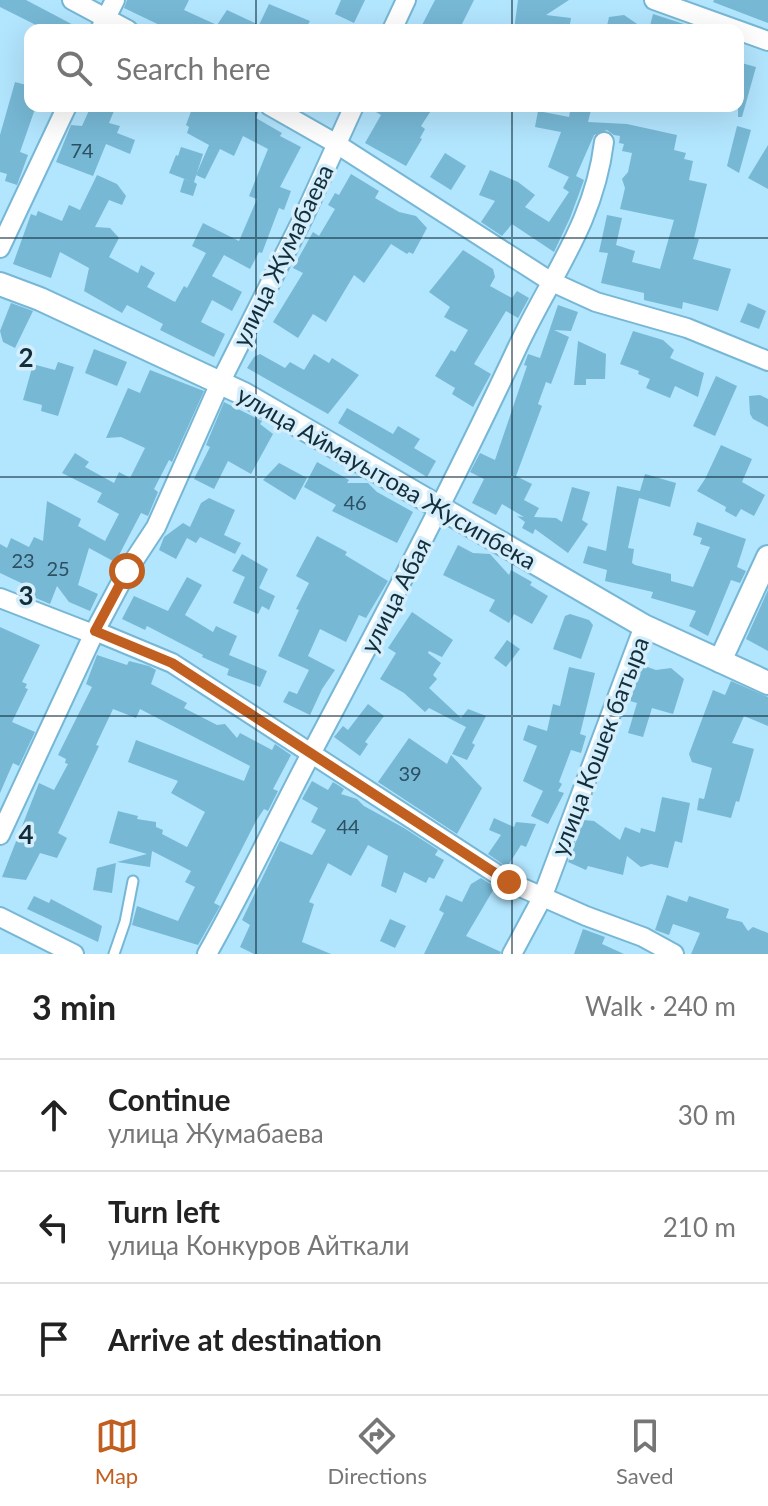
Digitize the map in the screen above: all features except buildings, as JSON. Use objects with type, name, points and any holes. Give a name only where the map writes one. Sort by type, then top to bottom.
[{"type":"street","points":[[72,0],[102,24],[115,0]]},
{"type":"street","points":[[395,24],[406,0]]},
{"type":"street","points":[[654,0],[721,24]]},
{"type":"street","points":[[744,32],[768,41]]},
{"type":"street","points":[[0,248],[64,112]]},
{"type":"street","points":[[281,112],[335,143],[550,281],[596,302],[687,328],[768,361]]},
{"type":"street","name":"улица Жумабаева","points":[[0,835],[94,633],[127,571],[156,527],[220,383],[305,214],[351,112]]},
{"type":"street","name":"улица Абая","points":[[207,954],[440,508],[550,281],[576,240],[600,173],[604,142]]},
{"type":"street","name":"улица Аймауытова Жусипбека","points":[[0,284],[40,299],[288,418],[644,626],[768,683]]},
{"type":"street","points":[[720,661],[768,557]]},
{"type":"street","points":[[0,598],[172,663],[509,882],[643,937],[674,954]]},
{"type":"street","name":"улица Кошек батыра","points":[[512,954],[542,898],[644,626]]},
{"type":"street","points":[[0,917],[74,954]]},
{"type":"lane","points":[[114,954],[125,922],[133,881]]},
{"type":"route","points":[[127,571],[95,631],[172,663],[509,882]]}]
